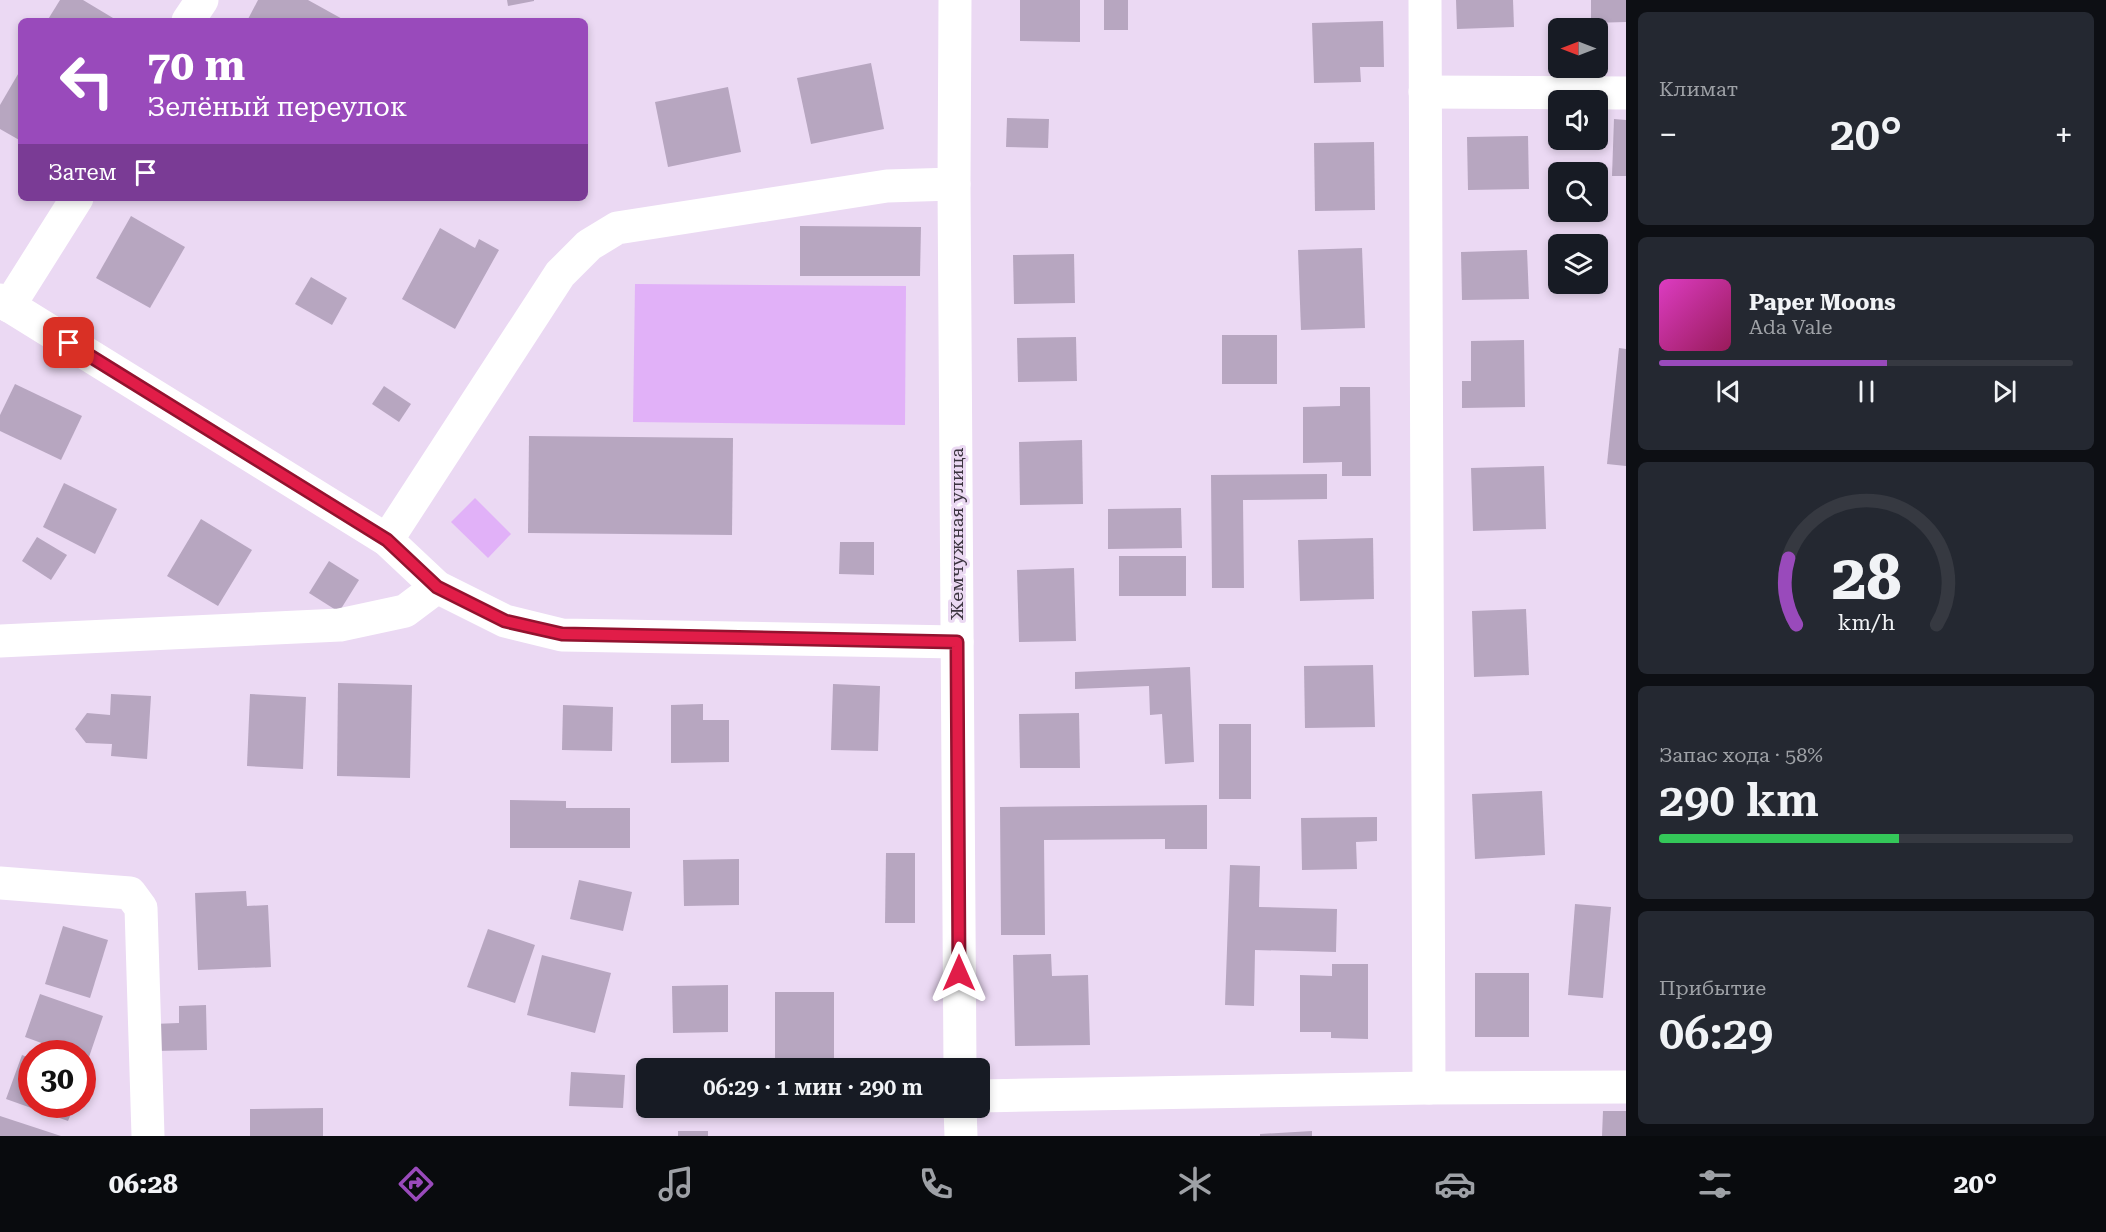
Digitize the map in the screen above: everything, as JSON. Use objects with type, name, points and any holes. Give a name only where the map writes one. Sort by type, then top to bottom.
[{"type":"street","points":[[190,18],[201,0]]},
{"type":"street","name":"Жемчужная улица","points":[[955,0],[954,184],[960,1058]]},
{"type":"street","points":[[1425,0],[1429,1088]]},
{"type":"street","points":[[1425,92],[1626,93]]},
{"type":"street","points":[[387,540],[560,274],[589,245],[617,228],[887,186],[954,184]]},
{"type":"street","points":[[75,201],[4,303],[387,540],[437,587],[505,621],[562,634],[957,642]]},
{"type":"street","points":[[0,641],[340,625],[405,611],[437,587]]},
{"type":"street","points":[[0,883],[130,893],[141,908],[148,1136]]},
{"type":"street","points":[[990,1096],[1626,1087]]},
{"type":"street","points":[[960,1118],[961,1136]]},
{"type":"shaded area","points":[[635,284],[906,286],[905,425],[633,422]]},
{"type":"shaded area","points":[[475,498],[511,534],[488,558],[451,522]]},
{"type":"building","points":[[60,0],[83,0],[113,18],[49,18]]},
{"type":"building","points":[[258,0],[308,0],[341,18],[249,18]]},
{"type":"building","points":[[507,0],[534,0],[534,1],[508,6]]},
{"type":"building","points":[[1020,0],[1080,0],[1080,42],[1020,41]]},
{"type":"building","points":[[1104,0],[1128,0],[1128,30],[1104,30]]},
{"type":"building","points":[[1456,0],[1513,0],[1514,27],[1457,29]]},
{"type":"building","points":[[1591,0],[1626,0],[1626,22],[1608,23],[1608,18],[1591,18]]},
{"type":"building","points":[[1383,21],[1384,67],[1360,67],[1361,82],[1314,83],[1312,23]]},
{"type":"building","points":[[871,63],[884,129],[811,144],[797,78]]},
{"type":"building","points":[[18,74],[18,139],[0,129],[0,105]]},
{"type":"building","points":[[728,87],[741,152],[668,167],[655,102]]},
{"type":"building","points":[[1007,118],[1049,119],[1048,148],[1006,147]]},
{"type":"building","points":[[1614,119],[1626,120],[1626,176],[1612,176]]},
{"type":"building","points":[[1528,136],[1529,189],[1468,190],[1467,137]]},
{"type":"building","points":[[1374,142],[1375,210],[1315,211],[1314,143]]},
{"type":"building","points":[[131,216],[185,247],[150,308],[96,278]]},
{"type":"building","points":[[800,226],[921,227],[920,276],[800,276]]},
{"type":"building","points":[[440,228],[475,248],[479,239],[499,250],[455,329],[402,299]]},
{"type":"building","points":[[1362,248],[1365,328],[1301,330],[1298,250]]},
{"type":"building","points":[[1527,250],[1529,299],[1462,300],[1461,252]]},
{"type":"building","points":[[1074,254],[1075,303],[1014,304],[1013,255]]},
{"type":"building","points":[[311,277],[347,298],[332,325],[295,304]]},
{"type":"building","points":[[1222,335],[1277,335],[1277,384],[1222,384]]},
{"type":"building","points":[[1076,337],[1077,381],[1018,382],[1017,338]]},
{"type":"building","points":[[1524,340],[1525,407],[1462,408],[1462,381],[1471,381],[1471,341]]},
{"type":"building","points":[[1619,348],[1626,349],[1626,466],[1607,464]]},
{"type":"building","points":[[15,384],[82,416],[61,460],[0,431],[0,415]]},
{"type":"building","points":[[384,386],[411,404],[399,422],[372,404]]},
{"type":"building","points":[[1340,387],[1370,387],[1371,476],[1342,476],[1342,462],[1303,463],[1303,407],[1340,406]]},
{"type":"building","points":[[529,436],[733,438],[732,535],[528,533]]},
{"type":"building","points":[[1082,440],[1083,504],[1020,505],[1019,442]]},
{"type":"building","points":[[1544,466],[1546,529],[1473,531],[1471,468]]},
{"type":"building","points":[[1327,474],[1327,499],[1243,500],[1244,588],[1212,588],[1211,475]]},
{"type":"building","points":[[64,483],[117,509],[95,554],[43,527]]},
{"type":"building","points":[[1181,508],[1182,548],[1108,549],[1108,509]]},
{"type":"building","points":[[201,519],[252,550],[218,606],[167,576]]},
{"type":"building","points":[[37,537],[67,555],[51,580],[22,561]]},
{"type":"building","points":[[1373,538],[1374,599],[1300,601],[1298,540]]},
{"type":"building","points":[[840,542],[874,542],[874,575],[839,574]]},
{"type":"building","points":[[1119,556],[1186,556],[1186,596],[1119,596]]},
{"type":"building","points":[[329,561],[359,580],[339,612],[309,593]]},
{"type":"building","points":[[1074,568],[1076,641],[1019,642],[1017,570]]},
{"type":"building","points":[[1526,609],[1529,675],[1474,677],[1472,611]]},
{"type":"building","points":[[1373,665],[1375,727],[1305,728],[1304,666]]},
{"type":"building","points":[[1190,667],[1194,762],[1165,764],[1162,714],[1150,715],[1149,686],[1075,689],[1075,672]]},
{"type":"building","points":[[338,683],[412,685],[410,778],[337,776]]},
{"type":"building","points":[[833,684],[880,686],[878,751],[831,750]]},
{"type":"building","points":[[111,694],[151,696],[147,759],[111,756],[112,744],[86,743],[75,729],[87,713],[110,715]]},
{"type":"building","points":[[250,694],[306,697],[303,769],[247,766]]},
{"type":"building","points":[[703,704],[703,720],[729,720],[729,762],[671,763],[671,705]]},
{"type":"building","points":[[563,705],[613,707],[612,751],[562,750]]},
{"type":"building","points":[[1079,713],[1080,768],[1020,768],[1019,714]]},
{"type":"building","points":[[1219,724],[1251,724],[1251,799],[1219,799]]},
{"type":"building","points":[[1542,791],[1545,855],[1475,859],[1472,794]]},
{"type":"building","points":[[510,800],[566,801],[566,808],[630,808],[630,848],[510,848]]},
{"type":"building","points":[[1207,805],[1207,849],[1165,849],[1165,839],[1044,840],[1045,935],[1001,935],[1000,807]]},
{"type":"building","points":[[1377,817],[1377,841],[1356,842],[1357,869],[1302,870],[1301,818]]},
{"type":"building","points":[[886,853],[915,853],[915,923],[885,923]]},
{"type":"building","points":[[739,859],[739,905],[684,906],[683,860]]},
{"type":"building","points":[[1230,865],[1260,866],[1259,907],[1337,909],[1336,952],[1255,950],[1254,1006],[1225,1005]]},
{"type":"building","points":[[579,880],[632,892],[623,931],[570,919]]},
{"type":"building","points":[[246,891],[247,906],[268,905],[271,967],[198,970],[195,893]]},
{"type":"building","points":[[1575,904],[1611,907],[1603,998],[1568,995]]},
{"type":"building","points":[[63,926],[108,940],[90,998],[45,984]]},
{"type":"building","points":[[488,929],[535,945],[515,1003],[467,987]]},
{"type":"building","points":[[1051,954],[1052,976],[1088,975],[1090,1045],[1015,1046],[1013,955]]},
{"type":"building","points":[[542,955],[611,973],[595,1033],[527,1015]]},
{"type":"building","points":[[1332,964],[1368,964],[1368,1039],[1331,1038],[1331,1032],[1300,1032],[1300,975],[1332,976]]},
{"type":"building","points":[[1475,973],[1529,973],[1529,1037],[1475,1037]]},
{"type":"building","points":[[728,985],[728,1032],[673,1033],[672,986]]},
{"type":"building","points":[[775,992],[834,992],[834,1058],[775,1058]]},
{"type":"building","points":[[40,994],[103,1016],[95,1040],[33,1040],[25,1037]]},
{"type":"building","points":[[206,1005],[207,1050],[153,1051],[153,1024],[179,1023],[179,1006]]},
{"type":"building","points":[[18,1066],[18,1103],[6,1099]]},
{"type":"building","points":[[571,1072],[625,1075],[623,1108],[569,1106]]},
{"type":"building","points":[[323,1108],[323,1136],[250,1136],[250,1109]]},
{"type":"building","points":[[1603,1111],[1626,1111],[1626,1136],[1602,1136]]},
{"type":"building","points":[[0,1116],[61,1136],[0,1136]]},
{"type":"building","points":[[678,1131],[708,1131],[708,1136],[678,1136]]},
{"type":"building","points":[[1312,1131],[1312,1136],[1260,1136],[1260,1134]]},
{"type":"route","points":[[69,343],[387,540],[437,587],[505,621],[562,634],[957,642],[959,973]]}]
